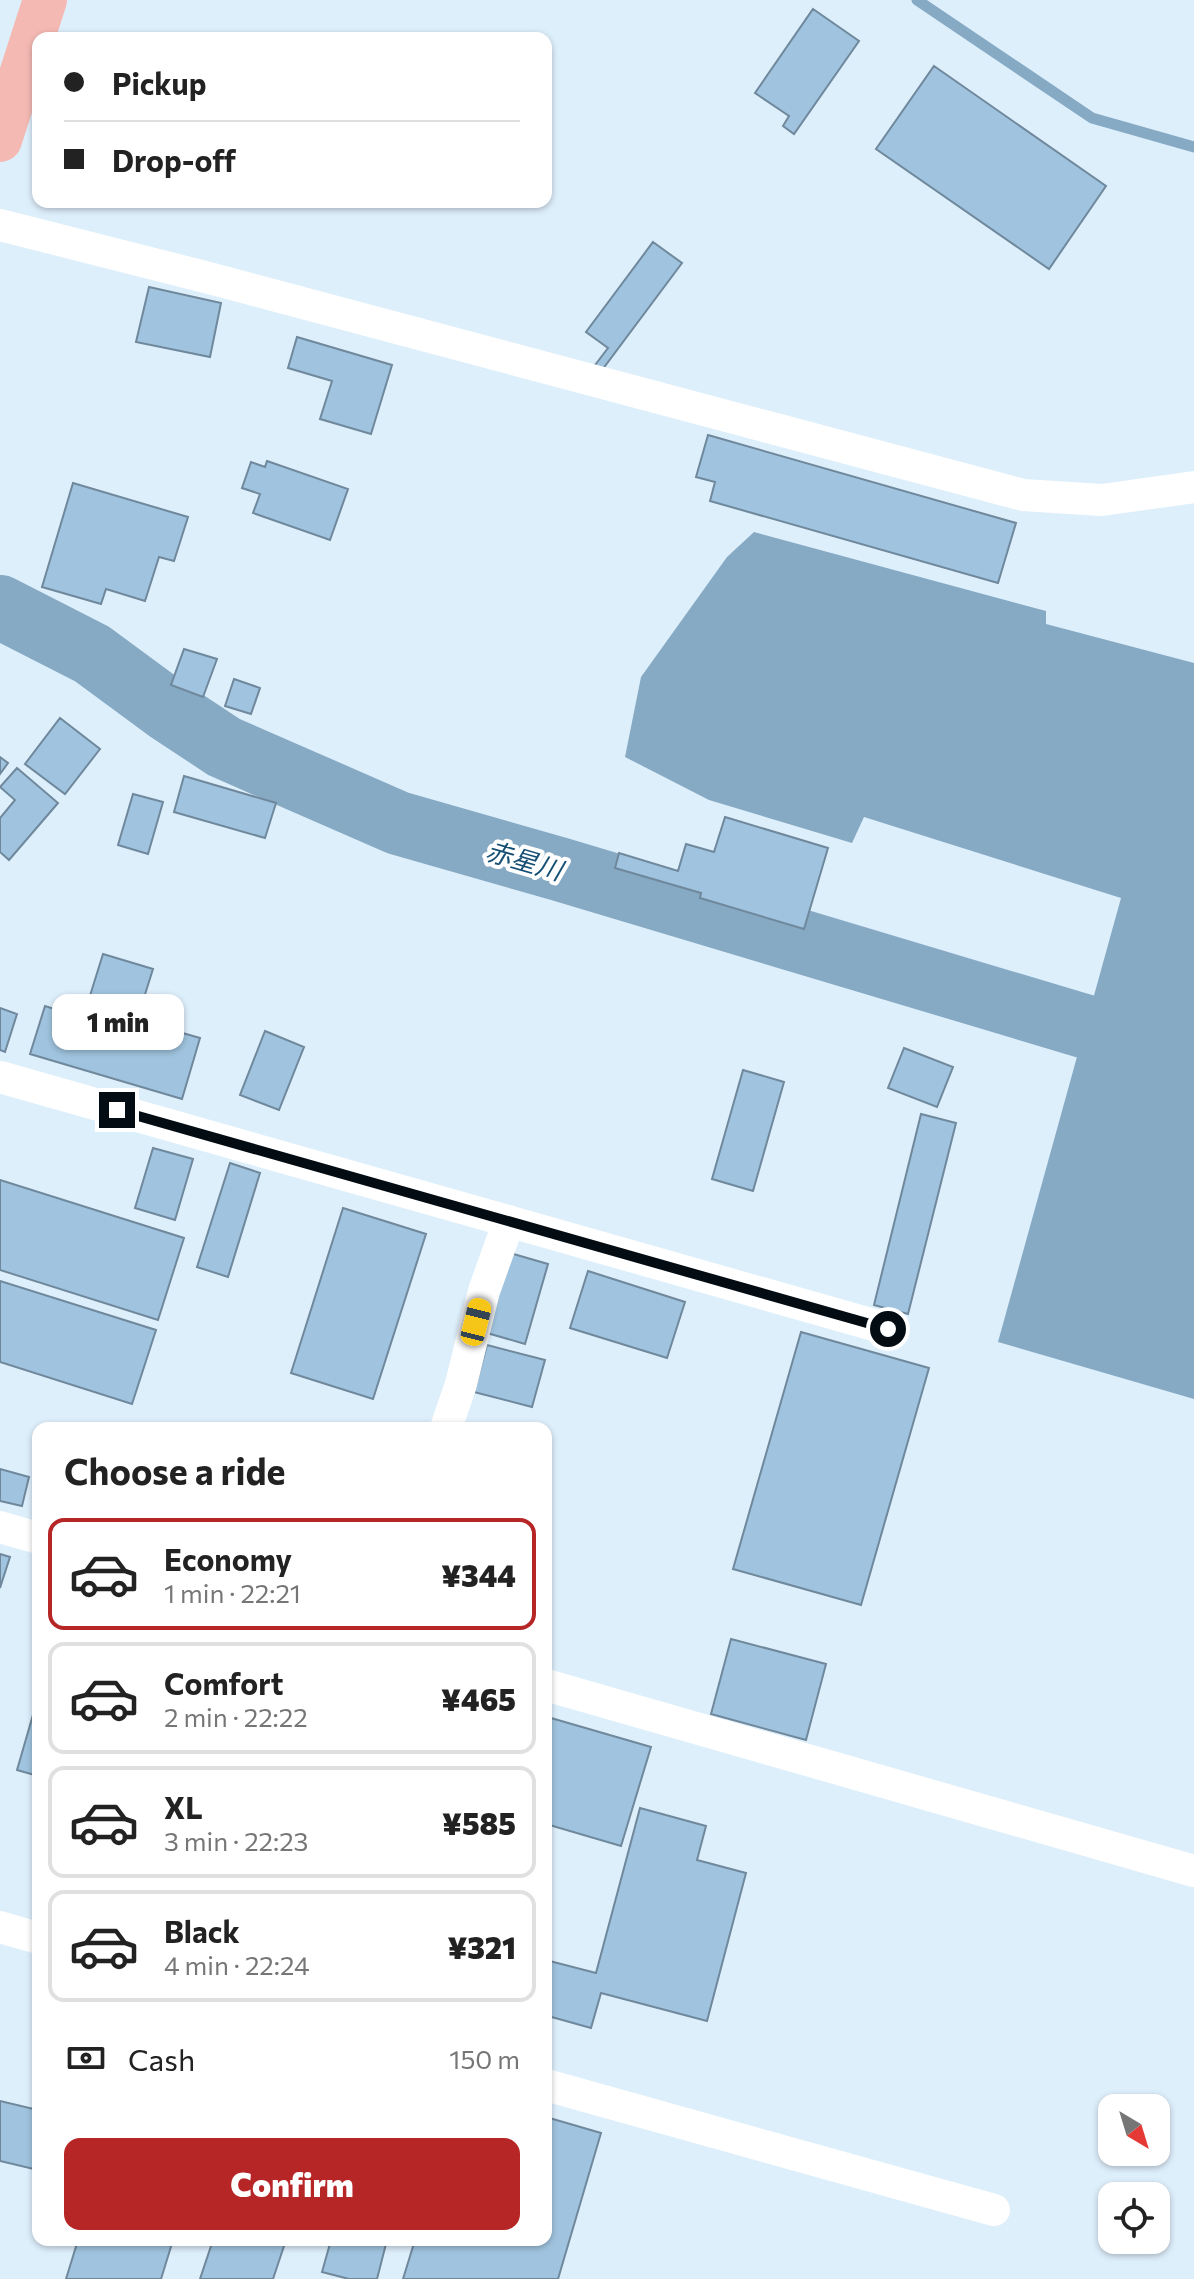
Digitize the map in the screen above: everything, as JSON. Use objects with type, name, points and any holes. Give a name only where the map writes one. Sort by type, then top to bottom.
[{"type":"highway","points":[[35,32],[45,0]]},
{"type":"highway","points":[[0,140],[32,40]]},
{"type":"street","points":[[0,225],[1023,495],[1102,500],[1194,487]]},
{"type":"street","points":[[0,1077],[888,1329]]},
{"type":"street","points":[[448,1422],[461,1384],[484,1291],[509,1221]]},
{"type":"street","points":[[0,1527],[32,1536]]},
{"type":"street","points":[[552,1687],[1194,1871]]},
{"type":"street","points":[[0,1927],[32,1936]]},
{"type":"street","points":[[552,2087],[994,2210]]},
{"type":"water","points":[[754,532],[1046,611],[1046,624],[1194,663],[1194,1399],[998,1342],[1121,898],[864,817],[852,843],[709,800],[625,757],[641,677],[727,557]]},
{"type":"building","points":[[813,9],[859,41],[794,134],[783,126],[789,116],[755,93]]},
{"type":"building","points":[[934,66],[1106,186],[1049,269],[876,149]]},
{"type":"building","points":[[653,242],[682,263],[599,374],[592,369],[608,348],[586,332]]},
{"type":"building","points":[[149,287],[221,303],[210,357],[136,342]]},
{"type":"building","points":[[297,337],[392,365],[371,434],[320,419],[332,381],[288,368]]},
{"type":"building","points":[[708,435],[1016,523],[998,583],[710,501],[715,482],[696,477]]},
{"type":"building","points":[[267,461],[348,489],[330,540],[253,513],[260,494],[242,488],[251,462],[265,467]]},
{"type":"building","points":[[73,483],[188,517],[174,561],[159,557],[145,601],[106,589],[101,604],[42,587]]},
{"type":"building","points":[[184,649],[217,659],[203,697],[171,685]]},
{"type":"building","points":[[234,679],[260,688],[251,714],[225,706]]},
{"type":"building","points":[[60,718],[100,749],[65,794],[25,764]]},
{"type":"building","points":[[0,757],[8,763],[0,774]]},
{"type":"building","points":[[17,768],[58,803],[9,860],[0,852],[0,818],[15,800],[0,787]]},
{"type":"building","points":[[184,776],[276,803],[265,838],[174,812]]},
{"type":"building","points":[[133,794],[163,802],[148,854],[118,845]]},
{"type":"building","points":[[725,817],[828,848],[804,929],[700,898],[701,893],[615,868],[619,853],[678,871],[686,844],[714,852]]},
{"type":"building","points":[[103,954],[153,969],[137,1020],[200,1038],[182,1099],[30,1054],[45,1006],[83,1018]]},
{"type":"building","points":[[0,1008],[17,1014],[5,1052],[0,1050]]},
{"type":"building","points":[[265,1031],[304,1047],[279,1110],[240,1095]]},
{"type":"building","points":[[904,1048],[953,1067],[937,1107],[888,1088]]},
{"type":"building","points":[[743,1070],[784,1082],[753,1191],[712,1179]]},
{"type":"building","points":[[921,1114],[956,1123],[908,1314],[874,1305]]},
{"type":"building","points":[[153,1148],[193,1159],[175,1220],[135,1208]]},
{"type":"building","points":[[230,1163],[260,1173],[228,1277],[197,1267]]},
{"type":"building","points":[[0,1180],[184,1238],[158,1320],[0,1270]]},
{"type":"building","points":[[343,1208],[426,1234],[373,1399],[291,1373]]},
{"type":"building","points":[[510,1253],[548,1264],[525,1344],[487,1333]]},
{"type":"building","points":[[588,1271],[685,1302],[667,1358],[570,1328]]},
{"type":"building","points":[[0,1281],[156,1330],[132,1404],[0,1362]]},
{"type":"building","points":[[801,1332],[929,1368],[861,1605],[733,1569]]},
{"type":"building","points":[[487,1345],[545,1360],[532,1407],[474,1392]]},
{"type":"building","points":[[0,1469],[29,1477],[22,1506],[0,1501]]},
{"type":"building","points":[[0,1554],[10,1557],[0,1588]]},
{"type":"building","points":[[731,1639],[826,1664],[806,1740],[711,1714]]},
{"type":"building","points":[[32,1718],[32,1774],[17,1770]]},
{"type":"building","points":[[552,1718],[651,1747],[621,1846],[552,1826]]},
{"type":"building","points":[[640,1808],[706,1826],[697,1860],[746,1873],[707,2021],[601,1993],[591,2028],[552,2017],[552,1962],[596,1973]]},
{"type":"building","points":[[0,2101],[32,2109],[32,2169],[0,2161]]},
{"type":"building","points":[[552,2119],[601,2133],[558,2279],[403,2279],[413,2246],[552,2246]]},
{"type":"building","points":[[76,2246],[171,2246],[161,2279],[66,2279]]},
{"type":"building","points":[[211,2246],[284,2246],[273,2279],[200,2279]]},
{"type":"building","points":[[329,2246],[385,2246],[377,2279],[349,2279],[322,2272]]},
{"type":"waterway","points":[[917,0],[1092,118],[1194,147]]},
{"type":"waterway","name":"赤星川","points":[[0,607],[92,654],[224,747],[398,823],[1087,1027]]},
{"type":"route","points":[[117,1110],[888,1329]]}]
